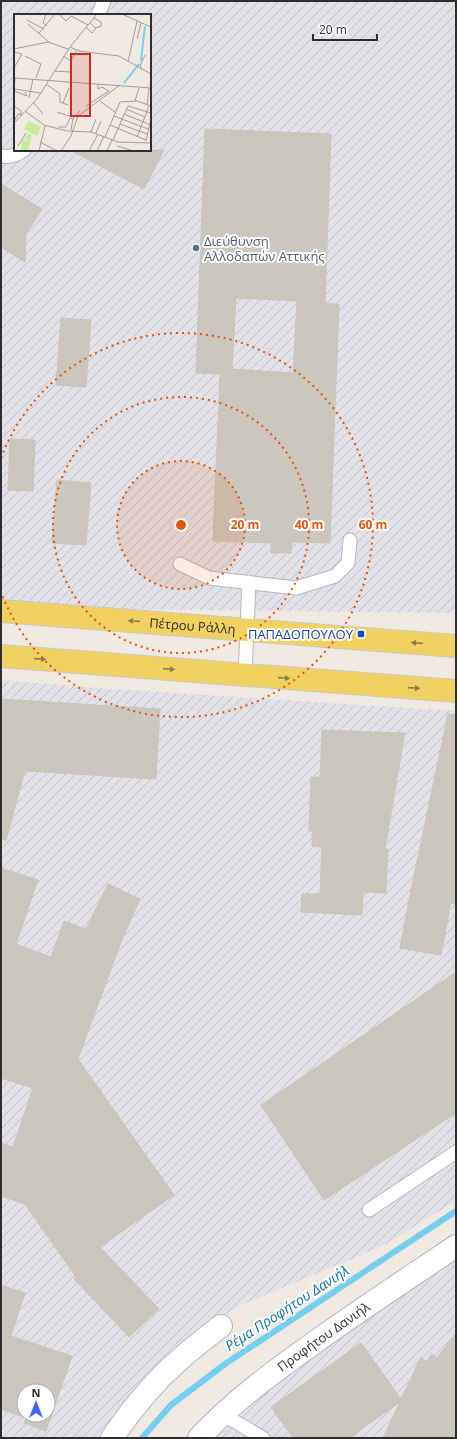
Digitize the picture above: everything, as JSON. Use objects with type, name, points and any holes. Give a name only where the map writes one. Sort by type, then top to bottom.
[{"type":"main road","name":"Πέτρου Ράλλη","points":[[1,611],[456,646]]},
{"type":"main road","points":[[1,656],[456,691]]},
{"type":"street","name":"Προφήτου Δανιήλ","points":[[199,1438],[235,1402],[277,1369],[385,1293],[456,1246]]},
{"type":"street","points":[[112,1438],[127,1417],[158,1380],[177,1361],[221,1326]]},
{"type":"lane","points":[[98,14],[104,1]]},
{"type":"lane","points":[[1,156],[13,156],[22,151]]},
{"type":"lane","points":[[180,564],[209,578],[296,588],[335,576],[348,563],[350,540]]},
{"type":"lane","points":[[245,675],[249,582]]},
{"type":"lane","points":[[369,1210],[456,1152]]},
{"type":"lane","points":[[222,1414],[263,1438]]},
{"type":"shaded area","points":[[1,1],[456,1],[456,613],[111,609],[1,600]]},
{"type":"shaded area","points":[[1,680],[98,688],[456,711],[456,1201],[388,1243],[242,1305],[219,1318],[103,1438],[1,1438]]},
{"type":"shaded area","points":[[456,1258],[456,1438],[209,1438],[281,1378]]},
{"type":"building","points":[[205,129],[331,134],[325,304],[339,304],[330,543],[292,542],[291,553],[271,553],[271,543],[213,541],[220,374],[196,373]],"holes":[[[236,298],[297,301],[293,373],[232,369]]]},
{"type":"building","points":[[164,150],[144,189],[72,151]]},
{"type":"building","points":[[1,184],[42,209],[26,234],[25,262],[1,247]]},
{"type":"building","points":[[61,318],[91,320],[86,387],[56,385]]},
{"type":"building","points":[[10,439],[35,440],[33,491],[8,490]]},
{"type":"building","points":[[57,480],[91,483],[86,545],[52,543]]},
{"type":"building","points":[[1,699],[160,709],[156,779],[25,771],[6,840],[1,839]]},
{"type":"building","points":[[448,714],[456,715],[456,904],[451,903],[441,955],[400,948]]},
{"type":"building","points":[[322,730],[405,733],[385,849],[388,849],[386,893],[363,892],[362,915],[301,912],[302,894],[320,894],[322,847],[312,846],[312,831],[309,831],[311,777],[320,777]]},
{"type":"building","points":[[1,868],[38,880],[16,944],[51,957],[64,921],[86,929],[108,884],[140,899],[121,942],[78,1059],[174,1195],[100,1247],[159,1309],[129,1337],[74,1279],[76,1277],[25,1204],[1,1196],[1,1143],[13,1147],[33,1088],[1,1078]]},
{"type":"building","points":[[456,972],[456,1113],[324,1200],[261,1105]]},
{"type":"building","points":[[1,1285],[25,1293],[11,1336],[72,1356],[56,1402],[56,1383],[16,1383],[16,1414],[1,1409]]},
{"type":"building","points":[[456,1333],[456,1438],[383,1438],[400,1402],[349,1438],[293,1438],[271,1407],[361,1343],[401,1399],[421,1357],[426,1362],[432,1354],[437,1358]]},
{"type":"building","points":[[24,1423],[49,1423],[46,1431]]},
{"type":"waterway","name":"Ρέμα Προφήτου Δανιήλ","points":[[142,1438],[171,1405],[225,1364],[456,1211]]},
{"type":"place","name":"Διεύθυνση Αλλοδαπών Αττικής","points":[[196,248]]},
{"type":"place","name":"ΠΑΠΑΔΟΠΟΥΛΟΥ","points":[[361,634]]}]
